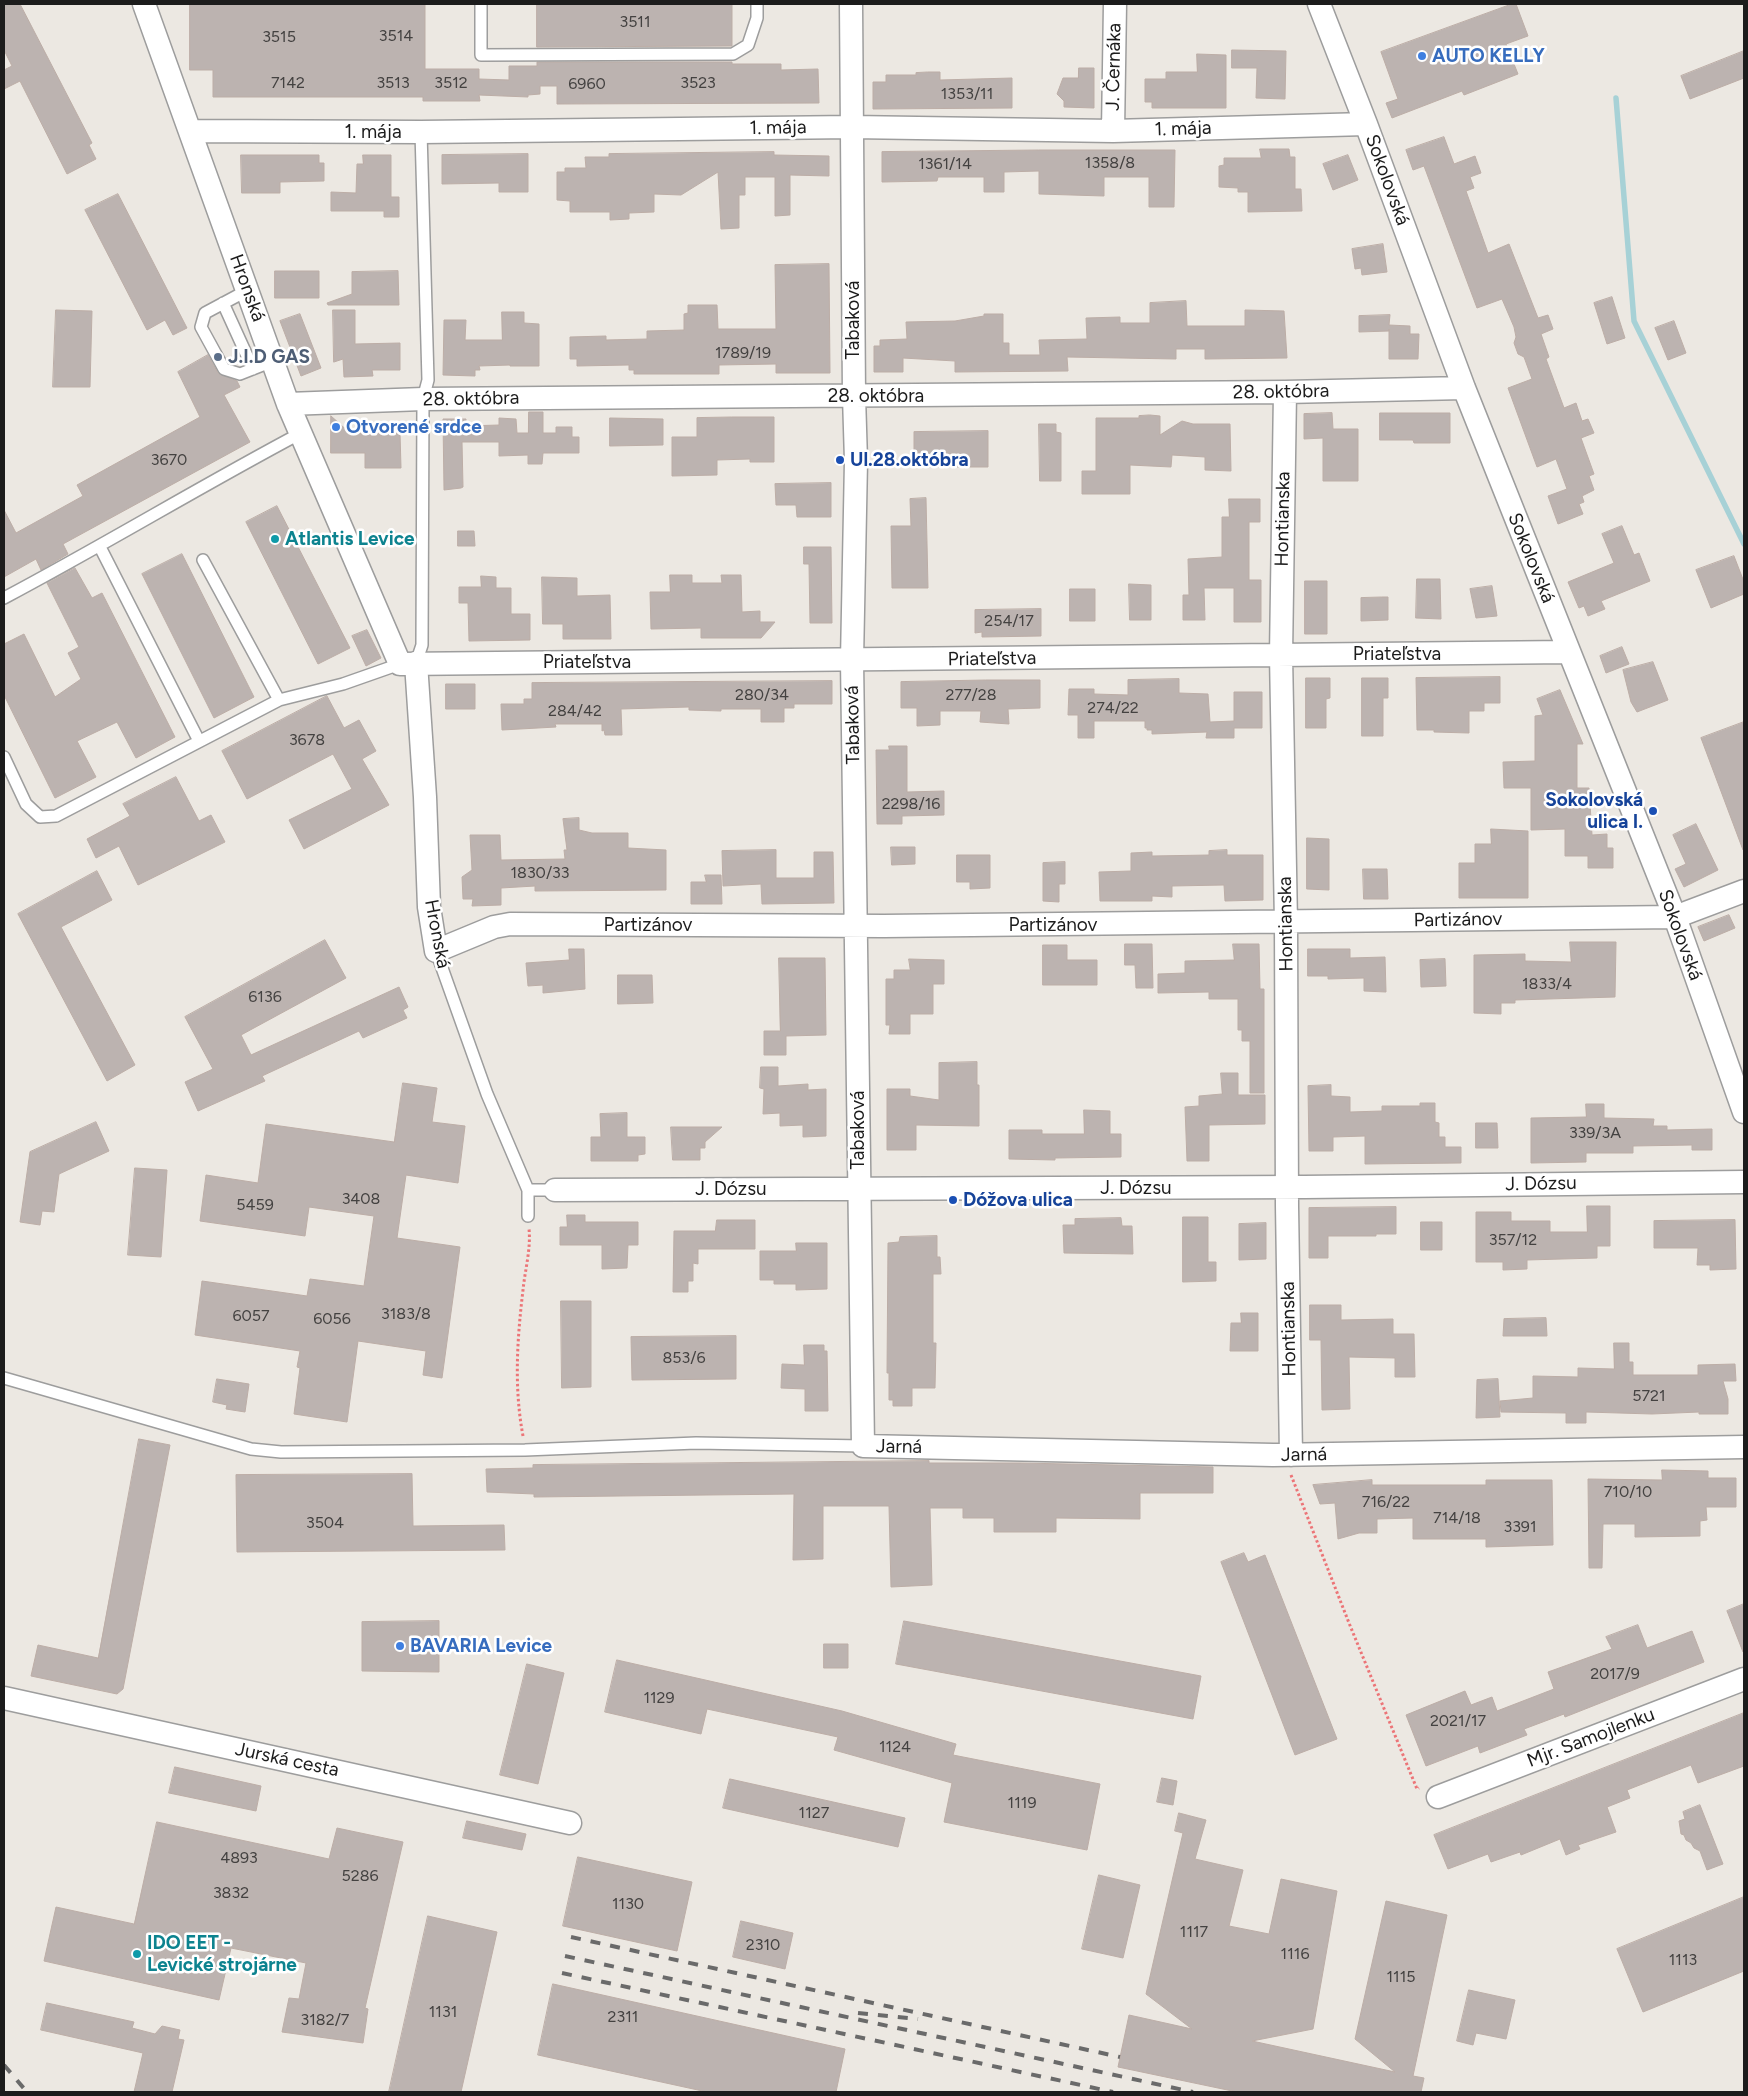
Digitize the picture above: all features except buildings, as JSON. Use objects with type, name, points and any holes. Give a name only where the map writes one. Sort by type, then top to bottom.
[{"type":"street","name":"Hronská","points":[[144,4],[248,290],[263,365],[288,404],[408,663],[425,797],[429,907],[436,951]]},
{"type":"street","name":"Tabaková","points":[[851,4],[856,461],[852,660],[863,1446]]},
{"type":"street","name":"J. Černáka","points":[[1113,131],[1115,4]]},
{"type":"street","name":"Sokolovská","points":[[1319,4],[1366,124],[1464,388],[1675,917],[1744,1112]]},
{"type":"street","name":"1. mája","points":[[191,131],[421,132],[852,127],[1113,131],[1366,124]]},
{"type":"street","name":"28. októbra","points":[[288,404],[423,399],[1285,392],[1464,388]]},
{"type":"street","name":"Hontianska","points":[[1285,392],[1281,655],[1286,923],[1286,1187],[1291,1455]]},
{"type":"street","name":"Priateľstva","points":[[408,663],[1568,652]]},
{"type":"street","name":"Partizánov","points":[[436,951],[494,927],[510,924],[856,926],[1286,923],[1675,917],[1744,891]]},
{"type":"street","name":"J. Dózsu","points":[[554,1190],[1286,1187],[1744,1182]]},
{"type":"street","name":"Jarná","points":[[863,1446],[1291,1455],[1744,1447]]},
{"type":"street","name":"Mjr. Samojlenku","points":[[1431,1792],[1744,1679]]},
{"type":"street","name":"Jurská cesta","points":[[4,1698],[570,1823]]},
{"type":"lane","points":[[480,4],[480,55],[522,56],[733,54],[748,45],[757,18],[757,4]]},
{"type":"lane","name":"Hronská","points":[[408,663],[422,645],[423,399],[428,380],[421,132]]},
{"type":"lane","points":[[223,303],[263,365],[240,374],[224,369],[201,327],[205,313],[223,303],[248,290]]},
{"type":"lane","points":[[4,598],[301,432]]},
{"type":"lane","points":[[100,546],[199,741]]},
{"type":"lane","points":[[203,560],[279,700]]},
{"type":"lane","points":[[4,757],[26,804],[40,817],[56,816],[279,700],[343,684],[408,663]]},
{"type":"lane","name":"Hronská","points":[[436,951],[487,1094],[528,1190]]},
{"type":"lane","points":[[528,1190],[528,1216]]},
{"type":"lane","name":"J. Dózsu","points":[[528,1190],[554,1190]]},
{"type":"lane","points":[[4,1378],[251,1449],[281,1452],[525,1450],[696,1443],[863,1446]]},
{"type":"path","points":[[525,1450],[519,1416],[517,1363],[523,1287],[530,1239],[528,1216]]},
{"type":"path","points":[[1291,1455],[1291,1478],[1417,1789],[1431,1792]]},
{"type":"waterway","points":[[1616,98],[1634,321],[1744,544]]},
{"type":"railway","points":[[571,1937],[1120,2057]]},
{"type":"railway","points":[[565,1956],[1193,2092]]},
{"type":"railway","points":[[562,1973],[1113,2092]]},
{"type":"railway","points":[[858,2013],[918,2019]]},
{"type":"railway","points":[[4,2065],[27,2092]]},
{"type":"place","name":"AUTO KELLY","points":[[1422,56]]},
{"type":"place","name":"J.I.D GAS","points":[[218,357]]},
{"type":"place","name":"Otvorené srdce","points":[[336,427]]},
{"type":"place","name":"Ul.28.októbra","points":[[840,460]]},
{"type":"place","name":"Atlantis Levice","points":[[275,539]]},
{"type":"place","name":"Sokolovská ulica I.","points":[[1653,811]]},
{"type":"place","name":"Dóžova ulica","points":[[953,1200]]},
{"type":"place","name":"BAVARIA Levice","points":[[400,1646]]},
{"type":"place","name":"IDO EET - Levické strojárne","points":[[137,1954]]}]
